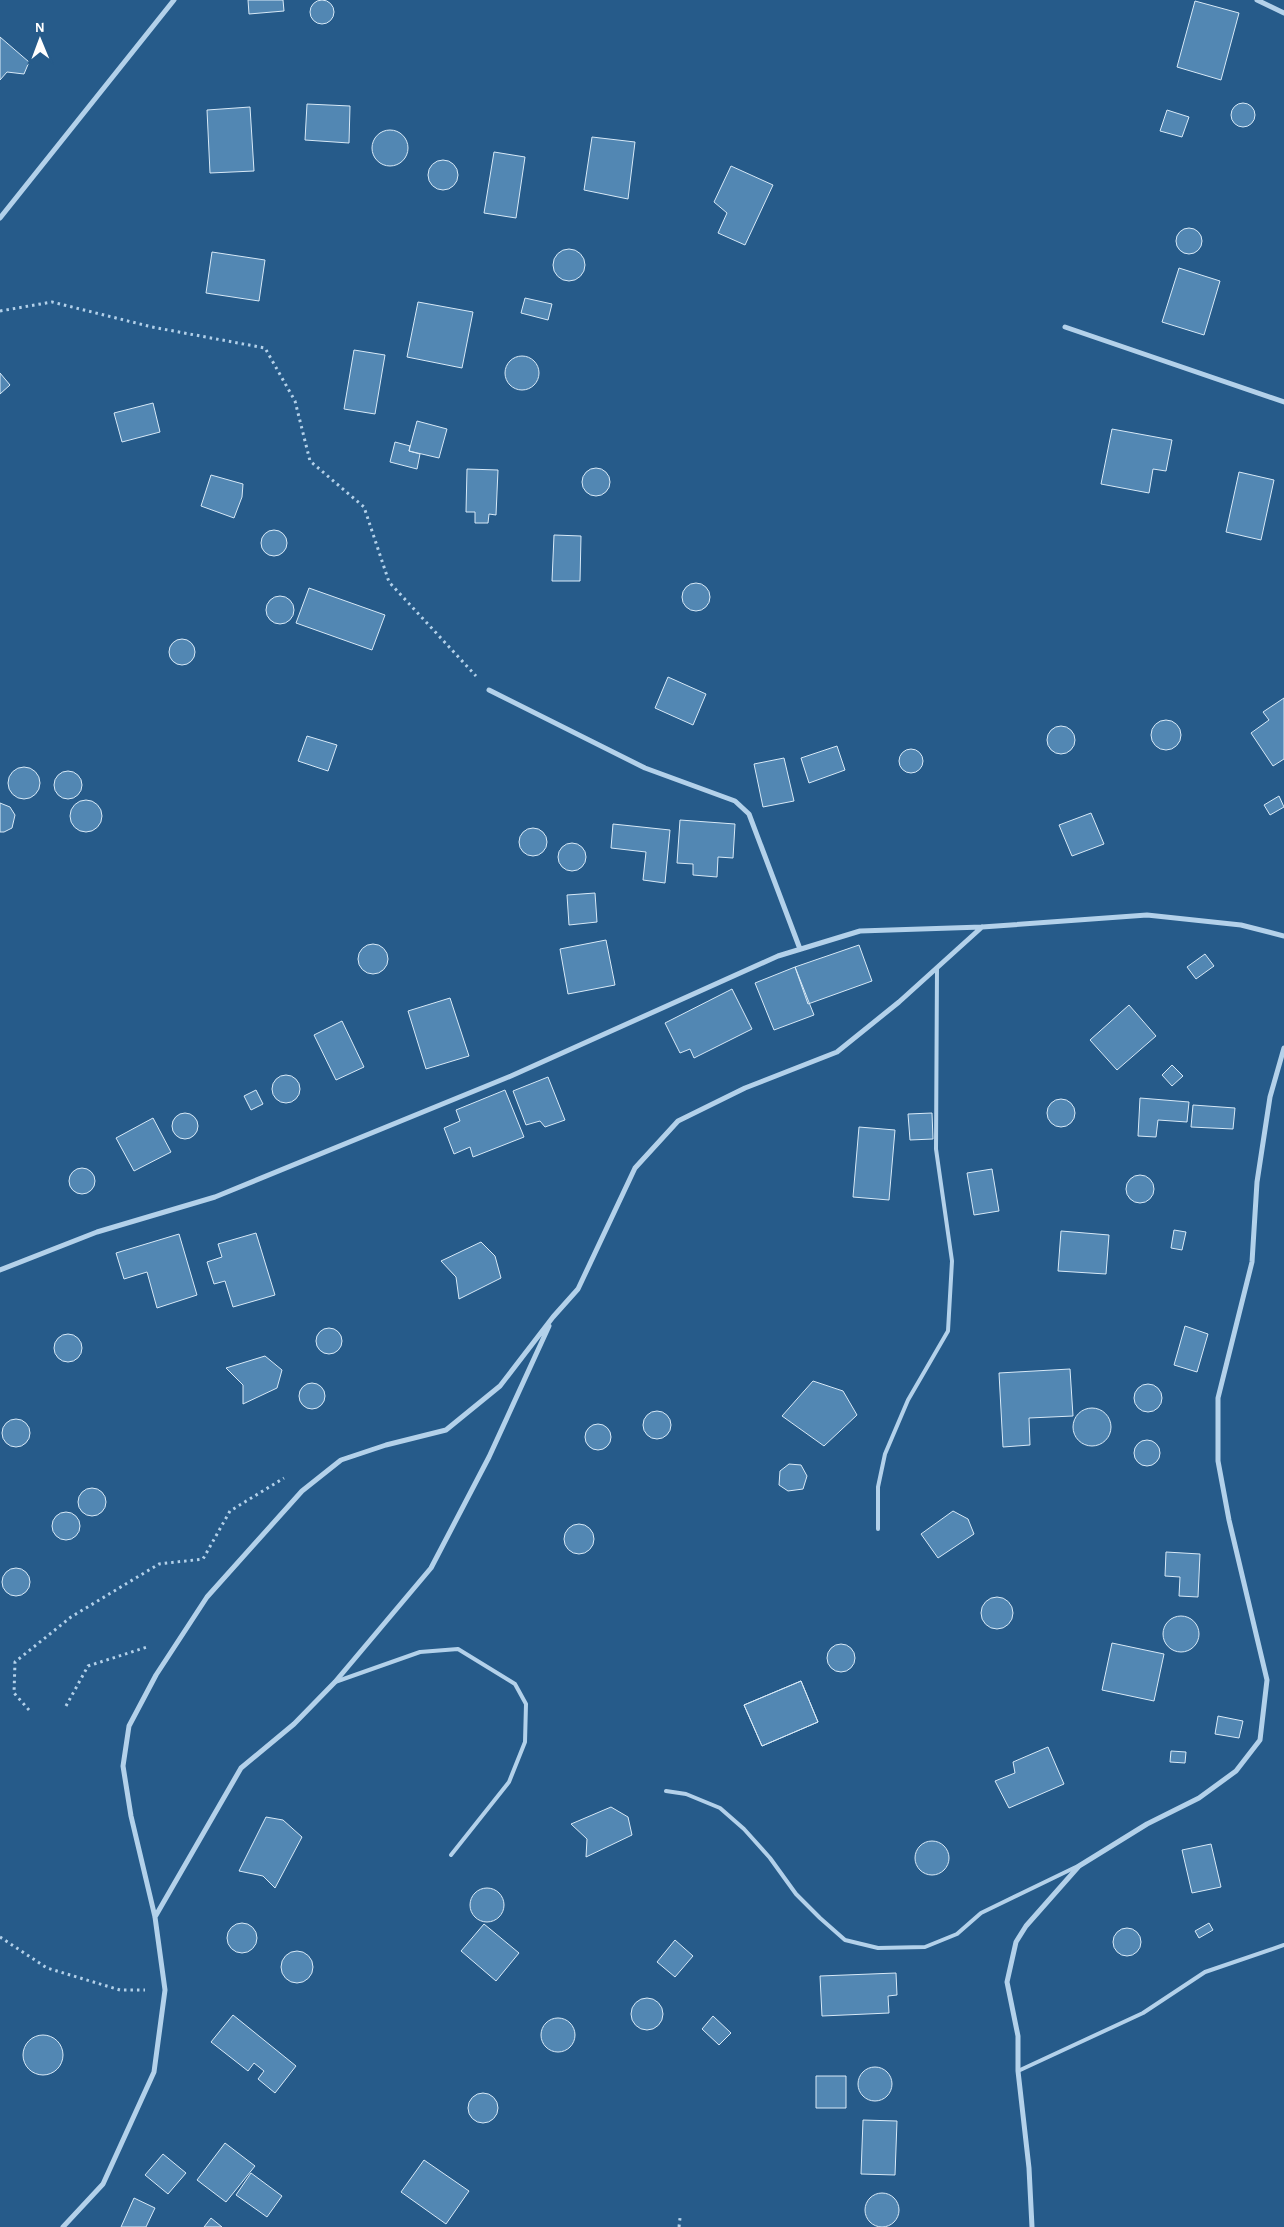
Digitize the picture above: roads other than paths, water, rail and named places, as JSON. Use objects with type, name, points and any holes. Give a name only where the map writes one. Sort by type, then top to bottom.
[{"type":"street","points":[[0,218],[174,0]]},
{"type":"street","points":[[1257,0],[1284,13]]},
{"type":"street","points":[[1065,327],[1284,402]]},
{"type":"street","points":[[489,690],[645,768],[735,801],[749,814],[800,949]]},
{"type":"street","points":[[0,1270],[97,1232],[215,1197],[511,1076],[778,956],[860,931],[982,927],[1147,915],[1241,925],[1284,936]]},
{"type":"street","points":[[63,2227],[103,2184],[154,2072],[165,1990],[156,1917],[130,1816],[123,1766],[129,1726],[156,1675],[207,1597],[302,1490],[341,1460],[386,1445],[446,1430],[500,1386],[578,1288],[635,1168],[678,1121],[745,1088],[837,1052],[899,1002],[982,927]]},
{"type":"street","points":[[1032,2227],[1029,2168],[1018,2071],[1018,2036],[1007,1982],[1016,1942],[1026,1926],[1079,1866],[1147,1824],[1198,1798],[1236,1771],[1260,1740],[1268,1680],[1229,1520],[1218,1461],[1218,1398],[1252,1262],[1257,1182],[1270,1097],[1284,1048]]},
{"type":"street","points":[[156,1917],[242,1768],[294,1724],[335,1682],[431,1568],[489,1457],[554,1317]]},
{"type":"lane","points":[[878,1530],[878,1488],[885,1454],[908,1400],[948,1331],[952,1261],[936,1149],[937,968]]},
{"type":"lane","points":[[335,1682],[420,1652],[458,1649],[515,1684],[526,1704],[525,1742],[509,1782],[451,1855]]},
{"type":"lane","points":[[666,1791],[686,1794],[720,1808],[744,1829],[770,1858],[796,1894],[820,1918],[845,1940],[878,1948],[925,1947],[957,1934],[981,1913],[1079,1866]]},
{"type":"lane","points":[[1018,2071],[1143,2013],[1205,1972],[1284,1945]]}]
